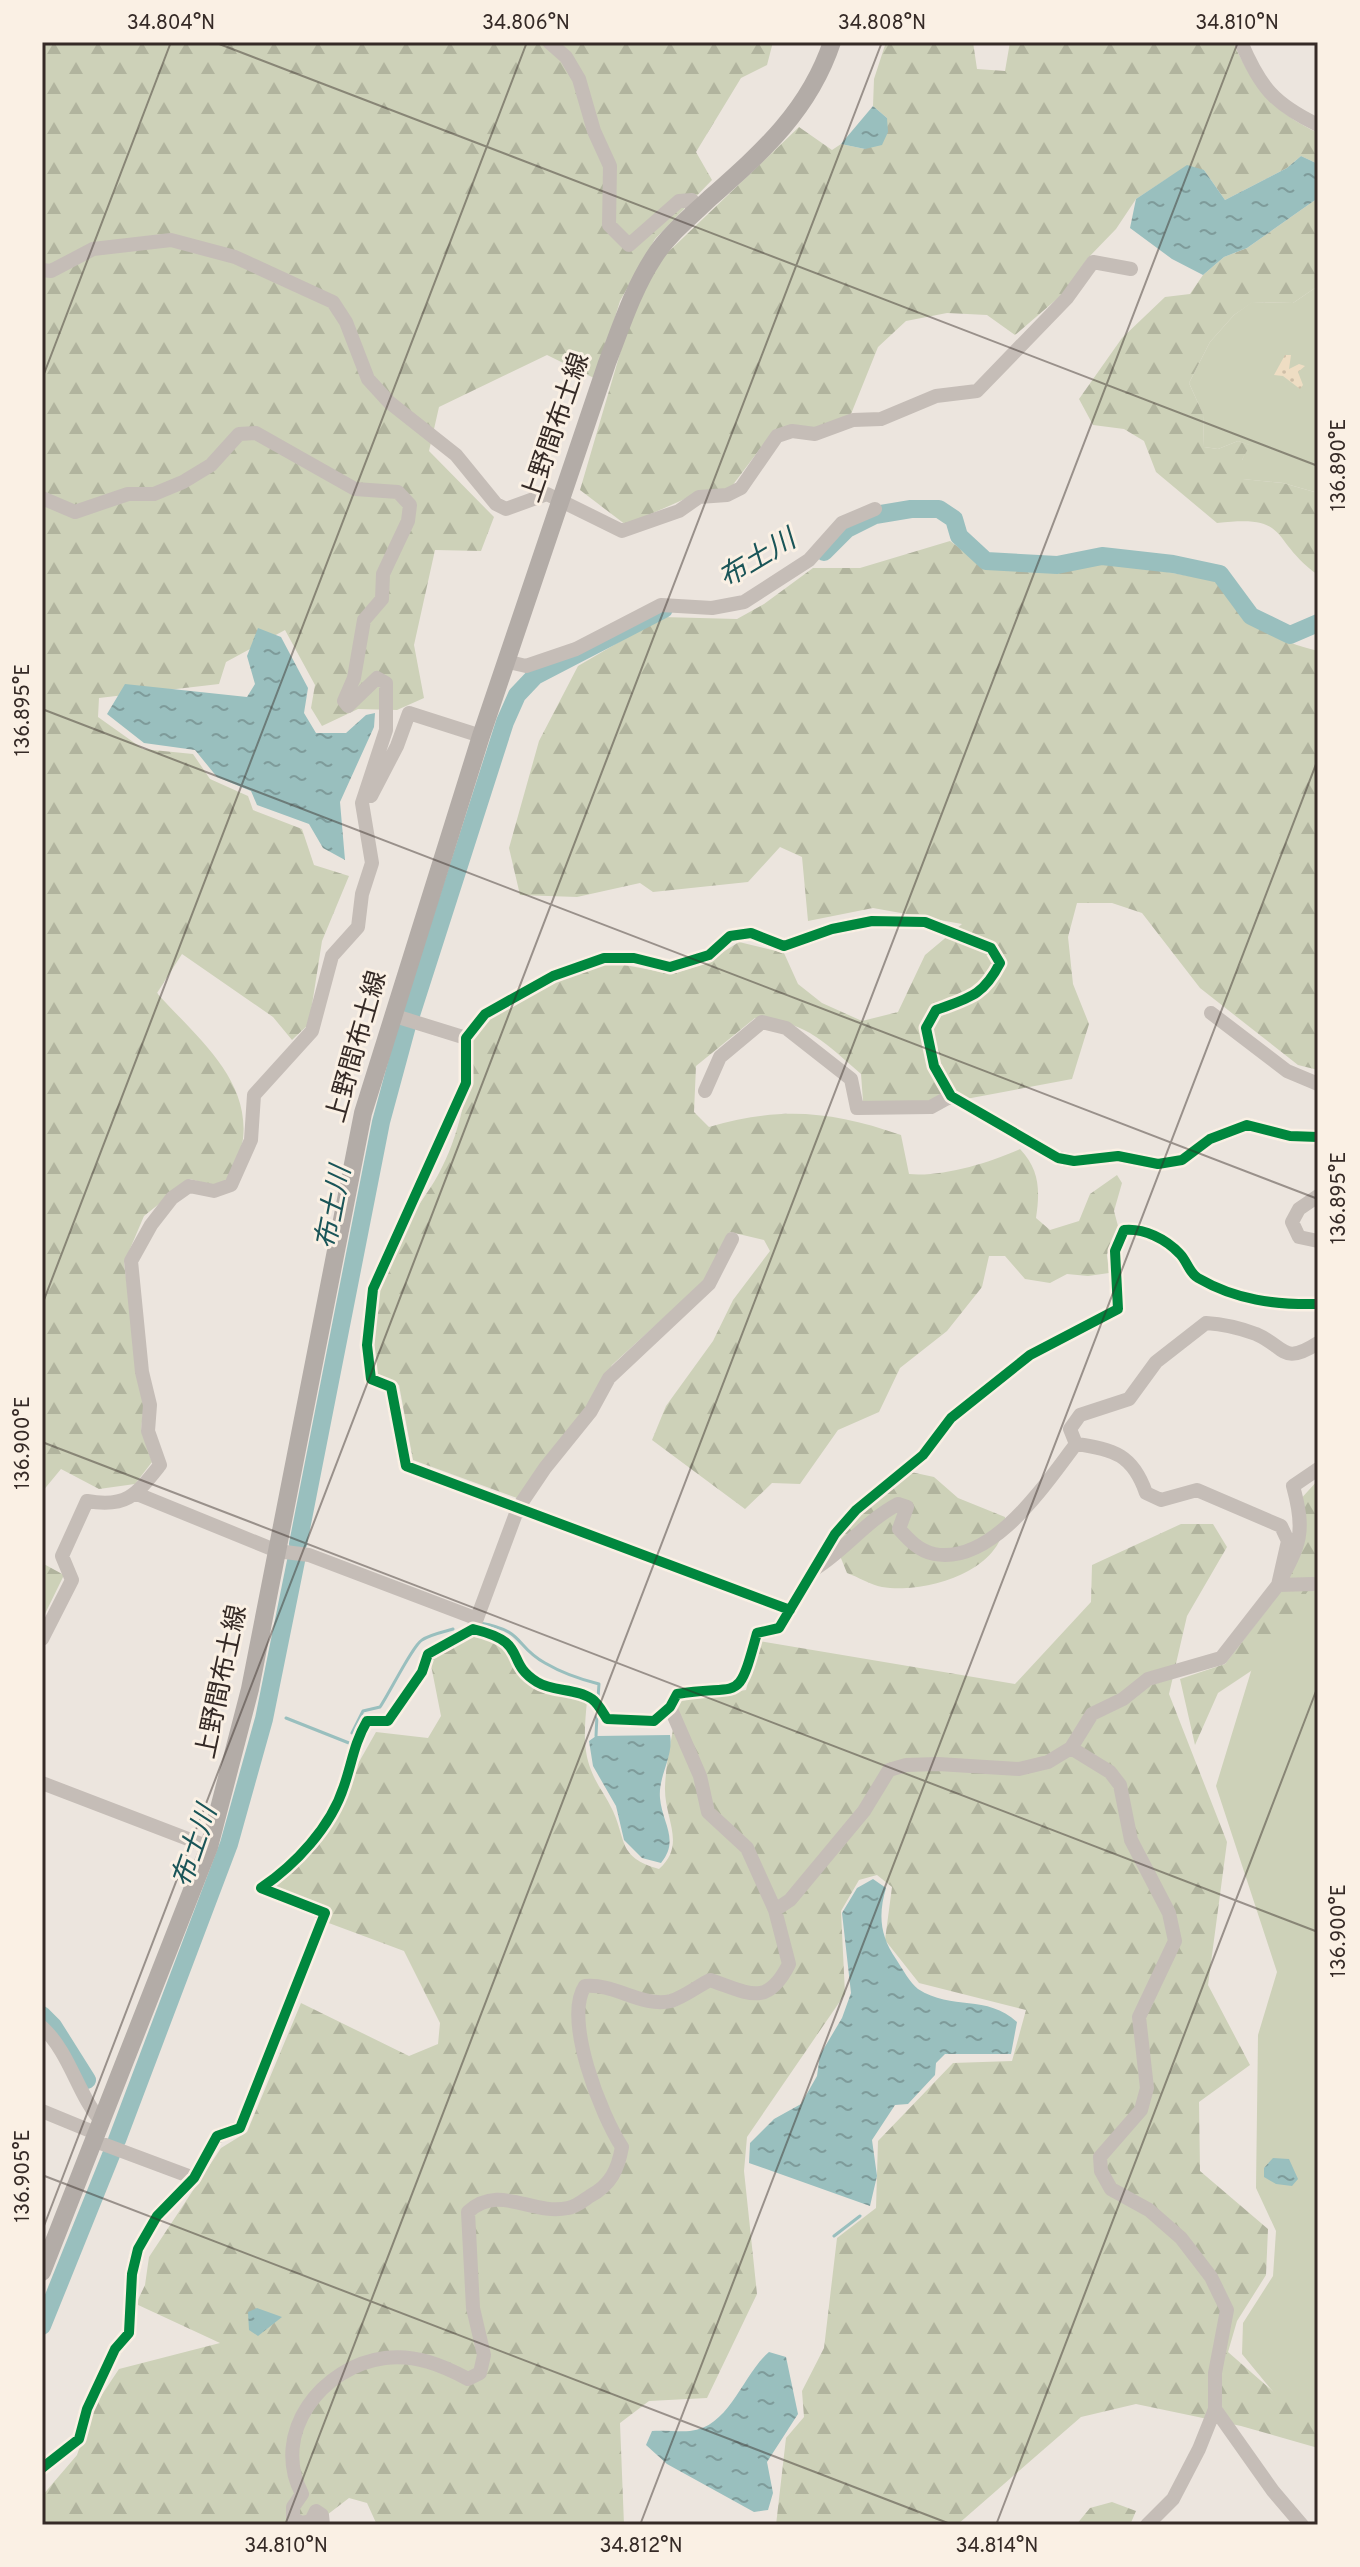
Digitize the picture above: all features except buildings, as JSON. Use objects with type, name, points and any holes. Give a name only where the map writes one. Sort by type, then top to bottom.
[{"type":"main road","name":"上野間布土線","points":[[42,2272],[209,1847],[250,1689],[363,1113],[559,498],[629,306],[655,256],[692,215],[784,129],[812,90],[832,42]]},
{"type":"street","points":[[549,42],[566,57],[579,79],[594,131],[610,166],[609,225],[629,245],[679,201],[692,200],[692,215]]},
{"type":"street","points":[[1241,42],[1254,72],[1284,109],[1318,125]]},
{"type":"street","points":[[42,270],[51,271],[93,249],[171,240],[235,257],[333,302],[346,322],[368,379],[389,402],[456,455],[496,504],[506,509],[547,494],[622,531],[679,511],[699,497],[727,495],[741,488],[777,436],[792,431],[815,434],[853,420],[881,419],[936,396],[977,391],[1067,298],[1093,262],[1131,269]]},
{"type":"street","points":[[42,498],[75,512],[128,494],[154,494],[211,465],[239,434],[256,433],[355,489],[398,492],[410,505],[408,521],[383,574],[382,599],[364,620],[354,678],[344,701],[348,706],[358,700],[377,678],[386,683],[386,730],[362,803],[372,863],[362,894],[358,927],[332,956],[312,1031],[254,1095],[251,1140],[231,1185],[214,1191],[189,1186],[172,1198],[151,1225],[131,1261],[142,1372],[150,1405],[148,1431],[160,1465],[137,1494],[112,1505],[87,1501],[62,1556],[72,1580],[42,1639]]},
{"type":"street","points":[[505,661],[526,666],[576,649],[661,605],[712,608],[744,602],[809,560],[842,523],[875,509]]},
{"type":"street","points":[[366,820],[368,802],[397,746],[409,713],[481,736]]},
{"type":"street","points":[[790,1610],[406,1466],[391,1387],[371,1379],[367,1345],[373,1289],[466,1083],[466,1038],[485,1014],[553,976],[604,958],[634,958],[670,967],[709,955],[730,936],[751,933],[784,946],[832,929],[872,921],[925,922],[991,948],[1000,963],[987,987],[969,998],[936,1010],[926,1028],[934,1066],[951,1096],[1058,1158],[1074,1161],[1118,1156],[1158,1164],[1182,1160],[1210,1139],[1247,1125],[1290,1136],[1318,1137]]},
{"type":"street","points":[[1211,1013],[1287,1071],[1318,1084]]},
{"type":"street","points":[[392,1015],[466,1038]]},
{"type":"street","points":[[705,1091],[720,1057],[762,1022],[786,1028],[851,1079],[857,1108],[931,1107],[951,1096]]},
{"type":"street","points":[[1318,1196],[1299,1209],[1292,1222],[1299,1237],[1318,1241]]},
{"type":"street","points":[[137,1494],[277,1551],[309,1555],[474,1623],[500,1635],[514,1648],[523,1670],[538,1683],[591,1698],[607,1719],[654,1721],[670,1707],[677,1694],[728,1693],[745,1677],[757,1633],[779,1628],[835,1534],[856,1510],[923,1455],[951,1418],[1030,1355],[1118,1309],[1115,1251],[1124,1230],[1137,1229],[1163,1241],[1181,1255],[1194,1276],[1227,1292],[1273,1305],[1318,1304]]},
{"type":"street","points":[[42,2468],[79,2439],[87,2409],[115,2349],[129,2333],[132,2274],[138,2249],[157,2216],[194,2178],[217,2136],[240,2128],[325,1913],[261,1888],[286,1871],[330,1816],[344,1787],[357,1738],[367,1721],[388,1721],[422,1672],[428,1654],[474,1623],[518,1508],[545,1468],[591,1411],[609,1378],[709,1284],[732,1239]]},
{"type":"street","points":[[1076,1444],[1070,1429],[1080,1415],[1129,1399],[1156,1362],[1206,1323],[1222,1323],[1259,1335],[1282,1353],[1299,1355],[1318,1343]]},
{"type":"street","points":[[813,1571],[834,1557],[872,1517],[898,1504],[907,1507],[899,1529],[918,1548],[934,1554],[951,1554],[1005,1531],[1076,1444]]},
{"type":"street","points":[[1076,1444],[1102,1447],[1124,1457],[1139,1471],[1146,1493],[1161,1500],[1197,1490],[1223,1498],[1281,1526],[1288,1541],[1278,1585]]},
{"type":"street","points":[[775,1910],[790,1900],[864,1811],[889,1770],[906,1765],[938,1764],[1019,1769],[1048,1762],[1071,1748],[1092,1714],[1123,1699],[1148,1679],[1221,1658],[1278,1585],[1301,1542],[1302,1516],[1293,1486],[1318,1469]]},
{"type":"street","points":[[1278,1585],[1313,1584]]},
{"type":"street","points":[[323,2525],[322,2515],[316,2511],[311,2521],[301,2523],[293,2518],[293,2507],[302,2494],[289,2461],[294,2431],[309,2404],[328,2385],[354,2366],[384,2358],[404,2357],[441,2364],[468,2379],[480,2373],[484,2355],[473,2308],[468,2212],[480,2202],[498,2197],[546,2209],[570,2208],[600,2191],[618,2170],[622,2147],[610,2129],[581,2042],[577,1998],[585,1986],[603,1984],[642,2000],[670,2001],[710,1980],[755,1995],[769,1993],[780,1982],[789,1964],[775,1910],[747,1848],[708,1812],[700,1776],[670,1707]]},
{"type":"street","points":[[1071,1748],[1110,1772],[1120,1785],[1131,1840],[1169,1913],[1175,1941],[1139,2017],[1147,2088],[1141,2110],[1100,2157],[1101,2171],[1111,2189],[1149,2210],[1181,2238],[1217,2288],[1227,2310],[1215,2373],[1215,2409],[1199,2449],[1173,2499],[1147,2525]]},
{"type":"street","points":[[42,1783],[209,1847]]},
{"type":"street","points":[[42,2027],[73,2068],[98,2133]]},
{"type":"street","points":[[42,2111],[98,2133],[194,2178]]},
{"type":"street","points":[[1215,2409],[1273,2491],[1302,2525]]},
{"type":"green space","points":[[42,42],[773,42],[767,65],[741,78],[696,152],[712,180],[655,239],[620,301],[596,379],[547,355],[439,407],[429,451],[494,517],[481,551],[435,550],[414,645],[424,698],[397,710],[358,709],[322,726],[311,708],[315,685],[285,630],[226,662],[219,684],[99,698],[98,717],[143,749],[193,754],[210,779],[248,796],[253,810],[302,829],[314,865],[349,876],[322,941],[309,1024],[292,1040],[273,1017],[182,954],[157,993],[202,1041],[228,1076],[238,1096],[243,1117],[242,1144],[227,1180],[212,1185],[190,1179],[144,1216],[124,1263],[144,1405],[141,1430],[152,1462],[135,1484],[99,1489],[61,1469],[42,1492]]},
{"type":"green space","points":[[886,42],[973,42],[977,69],[1005,71],[1010,42],[1233,42],[1248,72],[1266,96],[1289,116],[1318,133],[1318,164],[1301,156],[1287,168],[1225,200],[1204,170],[1168,178],[1136,199],[1116,229],[1087,259],[1065,292],[1015,335],[987,315],[947,313],[906,321],[878,347],[851,414],[817,429],[772,433],[729,490],[696,494],[626,525],[580,490],[633,309],[662,258],[799,127],[832,150],[841,144],[865,149],[887,118],[873,106],[874,79]]},
{"type":"green space","points":[[1318,198],[1318,286],[1293,303],[1253,302],[1234,315],[1210,342],[1189,383],[1203,414],[1204,447],[1218,449],[1238,441],[1250,445],[1242,460],[1243,479],[1283,483],[1318,493],[1318,575],[1269,526],[1241,521],[1217,523],[1156,472],[1144,441],[1124,429],[1093,425],[1079,399],[1122,338],[1165,297],[1190,294],[1203,275],[1224,257],[1247,248]]},
{"type":"green space","points":[[1318,286],[1318,493],[1283,483],[1242,479],[1242,460],[1249,445],[1238,441],[1218,449],[1204,447],[1203,414],[1189,383],[1210,342],[1234,315],[1252,302],[1293,303]]},
{"type":"green space","points":[[950,541],[983,565],[1053,571],[1106,561],[1217,581],[1260,627],[1284,640],[1318,651],[1318,1070],[1298,1065],[1200,988],[1142,913],[1112,903],[1077,903],[1068,937],[1073,984],[1089,1024],[1072,1079],[934,1105],[863,1101],[861,1074],[825,1043],[788,1024],[755,1018],[696,1066],[694,1112],[709,1127],[783,1114],[828,1116],[852,1121],[901,1135],[909,1174],[965,1168],[1020,1149],[1032,1165],[1037,1181],[1036,1218],[1050,1230],[1079,1221],[1090,1194],[1117,1175],[1122,1183],[1114,1211],[1118,1226],[1107,1255],[1109,1273],[1088,1276],[1067,1274],[1050,1283],[1025,1279],[1005,1256],[989,1256],[982,1287],[947,1331],[900,1368],[879,1412],[838,1430],[800,1484],[772,1483],[745,1509],[652,1440],[666,1406],[713,1341],[733,1300],[770,1251],[764,1240],[730,1232],[705,1280],[612,1365],[594,1398],[517,1498],[413,1460],[399,1385],[375,1374],[373,1336],[378,1298],[396,1244],[438,1175],[452,1144],[466,1091],[471,1040],[495,1014],[549,985],[604,961],[672,974],[704,964],[739,942],[784,953],[798,984],[822,1003],[862,1021],[898,1012],[925,955],[962,924],[873,908],[808,921],[802,857],[780,847],[748,882],[653,892],[640,883],[577,897],[520,895],[509,848],[539,741],[578,666],[662,617],[737,619],[764,604],[813,568],[860,568]]},
{"type":"green space","points":[[897,1469],[934,1477],[958,1498],[1005,1517],[1002,1536],[992,1552],[960,1575],[920,1587],[882,1587],[847,1573],[836,1546],[865,1499]]},
{"type":"green space","points":[[1318,1480],[1318,1576],[1257,1667],[1218,1693],[1195,1745],[1180,1679],[1225,1664],[1272,1603],[1299,1556],[1298,1502]]},
{"type":"green space","points":[[1181,1524],[1213,1524],[1227,1547],[1187,1616],[1169,1694],[1227,1842],[1208,1985],[1250,2065],[1199,2102],[1200,2171],[1268,2229],[1266,2275],[1237,2321],[1228,2352],[1285,2402],[1318,2405],[1318,2448],[1241,2426],[1136,2404],[1081,2417],[957,2525],[776,2525],[786,2438],[804,2417],[802,2391],[824,2348],[837,2238],[876,2208],[878,2141],[953,2063],[1012,2061],[1026,2010],[919,1983],[885,1940],[892,1887],[877,1875],[859,1880],[841,1911],[845,1994],[747,2137],[744,2171],[757,2294],[707,2398],[649,2401],[620,2423],[624,2525],[377,2525],[367,2503],[349,2498],[314,2525],[42,2525],[42,2496],[77,2455],[93,2408],[119,2369],[220,2343],[136,2304],[145,2285],[149,2257],[221,2148],[247,2132],[301,2003],[409,2056],[438,2044],[440,2023],[404,1951],[326,1922],[271,1889],[305,1857],[376,1732],[428,1738],[441,1716],[430,1660],[469,1636],[482,1639],[507,1651],[530,1684],[587,1701],[585,1744],[593,1775],[617,1820],[625,1846],[636,1859],[659,1869],[672,1850],[665,1787],[678,1700],[746,1690],[759,1641],[1015,1684],[1091,1602],[1092,1565]]},
{"type":"green space","points":[[1318,1559],[1318,2413],[1288,2410],[1242,2354],[1243,2323],[1273,2276],[1276,2231],[1256,2188],[1258,2035],[1277,1972],[1216,1786],[1256,1655]]},
{"type":"green space","points":[[42,1563],[64,1575],[42,1620]]},
{"type":"green space","points":[[1112,2502],[1136,2511],[1130,2525],[1076,2525],[1090,2508]]},
{"type":"sand","points":[[1285,355],[1291,355],[1289,369],[1299,364],[1305,366],[1298,372],[1303,385],[1300,389],[1283,376],[1274,375]]},
{"type":"water","points":[[873,106],[887,118],[888,132],[882,145],[865,149],[841,144]]},
{"type":"water","points":[[1301,156],[1318,164],[1318,198],[1247,248],[1224,257],[1203,275],[1172,259],[1130,228],[1136,199],[1187,165],[1204,170],[1225,200],[1287,168]]},
{"type":"water","points":[[258,628],[281,637],[308,688],[304,713],[316,733],[346,733],[366,715],[375,713],[374,727],[340,802],[345,860],[323,848],[309,824],[257,805],[251,791],[217,777],[195,750],[144,743],[107,714],[125,684],[247,697],[255,684],[247,656]]},
{"type":"water","points":[[670,1735],[670,1751],[660,1798],[670,1839],[661,1863],[642,1858],[624,1840],[616,1806],[593,1766],[589,1741],[596,1736]]},
{"type":"water","points":[[873,1879],[886,1888],[881,1916],[887,1942],[903,1971],[918,1989],[944,2000],[994,2008],[1017,2022],[1011,2054],[945,2054],[936,2063],[935,2075],[908,2104],[895,2105],[872,2140],[877,2176],[870,2206],[749,2163],[750,2143],[774,2119],[801,2104],[817,2076],[820,2055],[842,2018],[851,1993],[842,1913],[857,1888]]},
{"type":"water","points":[[1273,2158],[1289,2159],[1298,2179],[1292,2186],[1276,2184],[1264,2177],[1264,2168]]},
{"type":"water","points":[[257,2308],[282,2317],[258,2336],[249,2330],[248,2312]]},
{"type":"water","points":[[769,2352],[786,2357],[798,2414],[767,2462],[773,2493],[768,2510],[754,2512],[667,2464],[646,2445],[652,2431],[690,2431],[715,2420]]},
{"type":"waterway","name":"布土川","points":[[824,552],[847,529],[875,515],[911,509],[939,509],[954,519],[959,536],[986,561],[1057,565],[1102,556],[1173,564],[1220,574],[1251,616],[1290,635],[1318,623]]},
{"type":"waterway","name":"布土川","points":[[411,1015],[505,722],[517,695],[535,676],[664,609]]},
{"type":"waterway","name":"布土川","points":[[298,1544],[381,1122],[407,1026]]},
{"type":"waterway","name":"布土川","points":[[117,2140],[229,1844],[264,1719],[296,1561]]},
{"type":"waterway","points":[[480,1623],[505,1630],[551,1667],[599,1684],[598,1698]]},
{"type":"waterway","points":[[352,1733],[363,1711],[380,1707],[418,1644],[429,1636],[453,1629]]},
{"type":"waterway","points":[[596,1736],[597,1715]]},
{"type":"waterway","points":[[286,1718],[349,1743]]},
{"type":"waterway","points":[[42,2015],[53,2026],[87,2080]]},
{"type":"waterway","name":"布土川","points":[[42,2326],[111,2155]]},
{"type":"waterway","points":[[834,2236],[860,2216]]},
{"type":"cycle path","points":[[790,1610],[406,1466],[391,1387],[371,1379],[367,1345],[373,1289],[466,1083],[466,1038],[485,1014],[553,976],[604,958],[634,958],[670,967],[709,955],[730,936],[751,933],[784,946],[832,929],[872,921],[925,922],[991,948],[1000,963],[981,989],[936,1010],[926,1028],[934,1066],[951,1096],[1058,1158],[1074,1161],[1118,1156],[1158,1164],[1182,1160],[1210,1139],[1247,1125],[1290,1136],[1318,1137]]},
{"type":"cycle path","points":[[42,2468],[79,2439],[87,2409],[115,2349],[129,2333],[132,2274],[138,2249],[157,2216],[194,2178],[217,2136],[240,2128],[325,1913],[261,1888],[299,1856],[321,1830],[338,1801],[367,1721],[388,1721],[422,1672],[428,1654],[473,1629],[491,1634],[510,1646],[521,1667],[537,1682],[592,1699],[607,1719],[654,1721],[670,1707],[677,1694],[725,1689],[740,1682],[757,1633],[779,1628],[835,1534],[856,1510],[923,1455],[951,1418],[1030,1355],[1118,1309],[1115,1251],[1124,1230],[1139,1231],[1161,1239],[1180,1254],[1195,1276],[1227,1291],[1271,1302],[1318,1304]]}]
